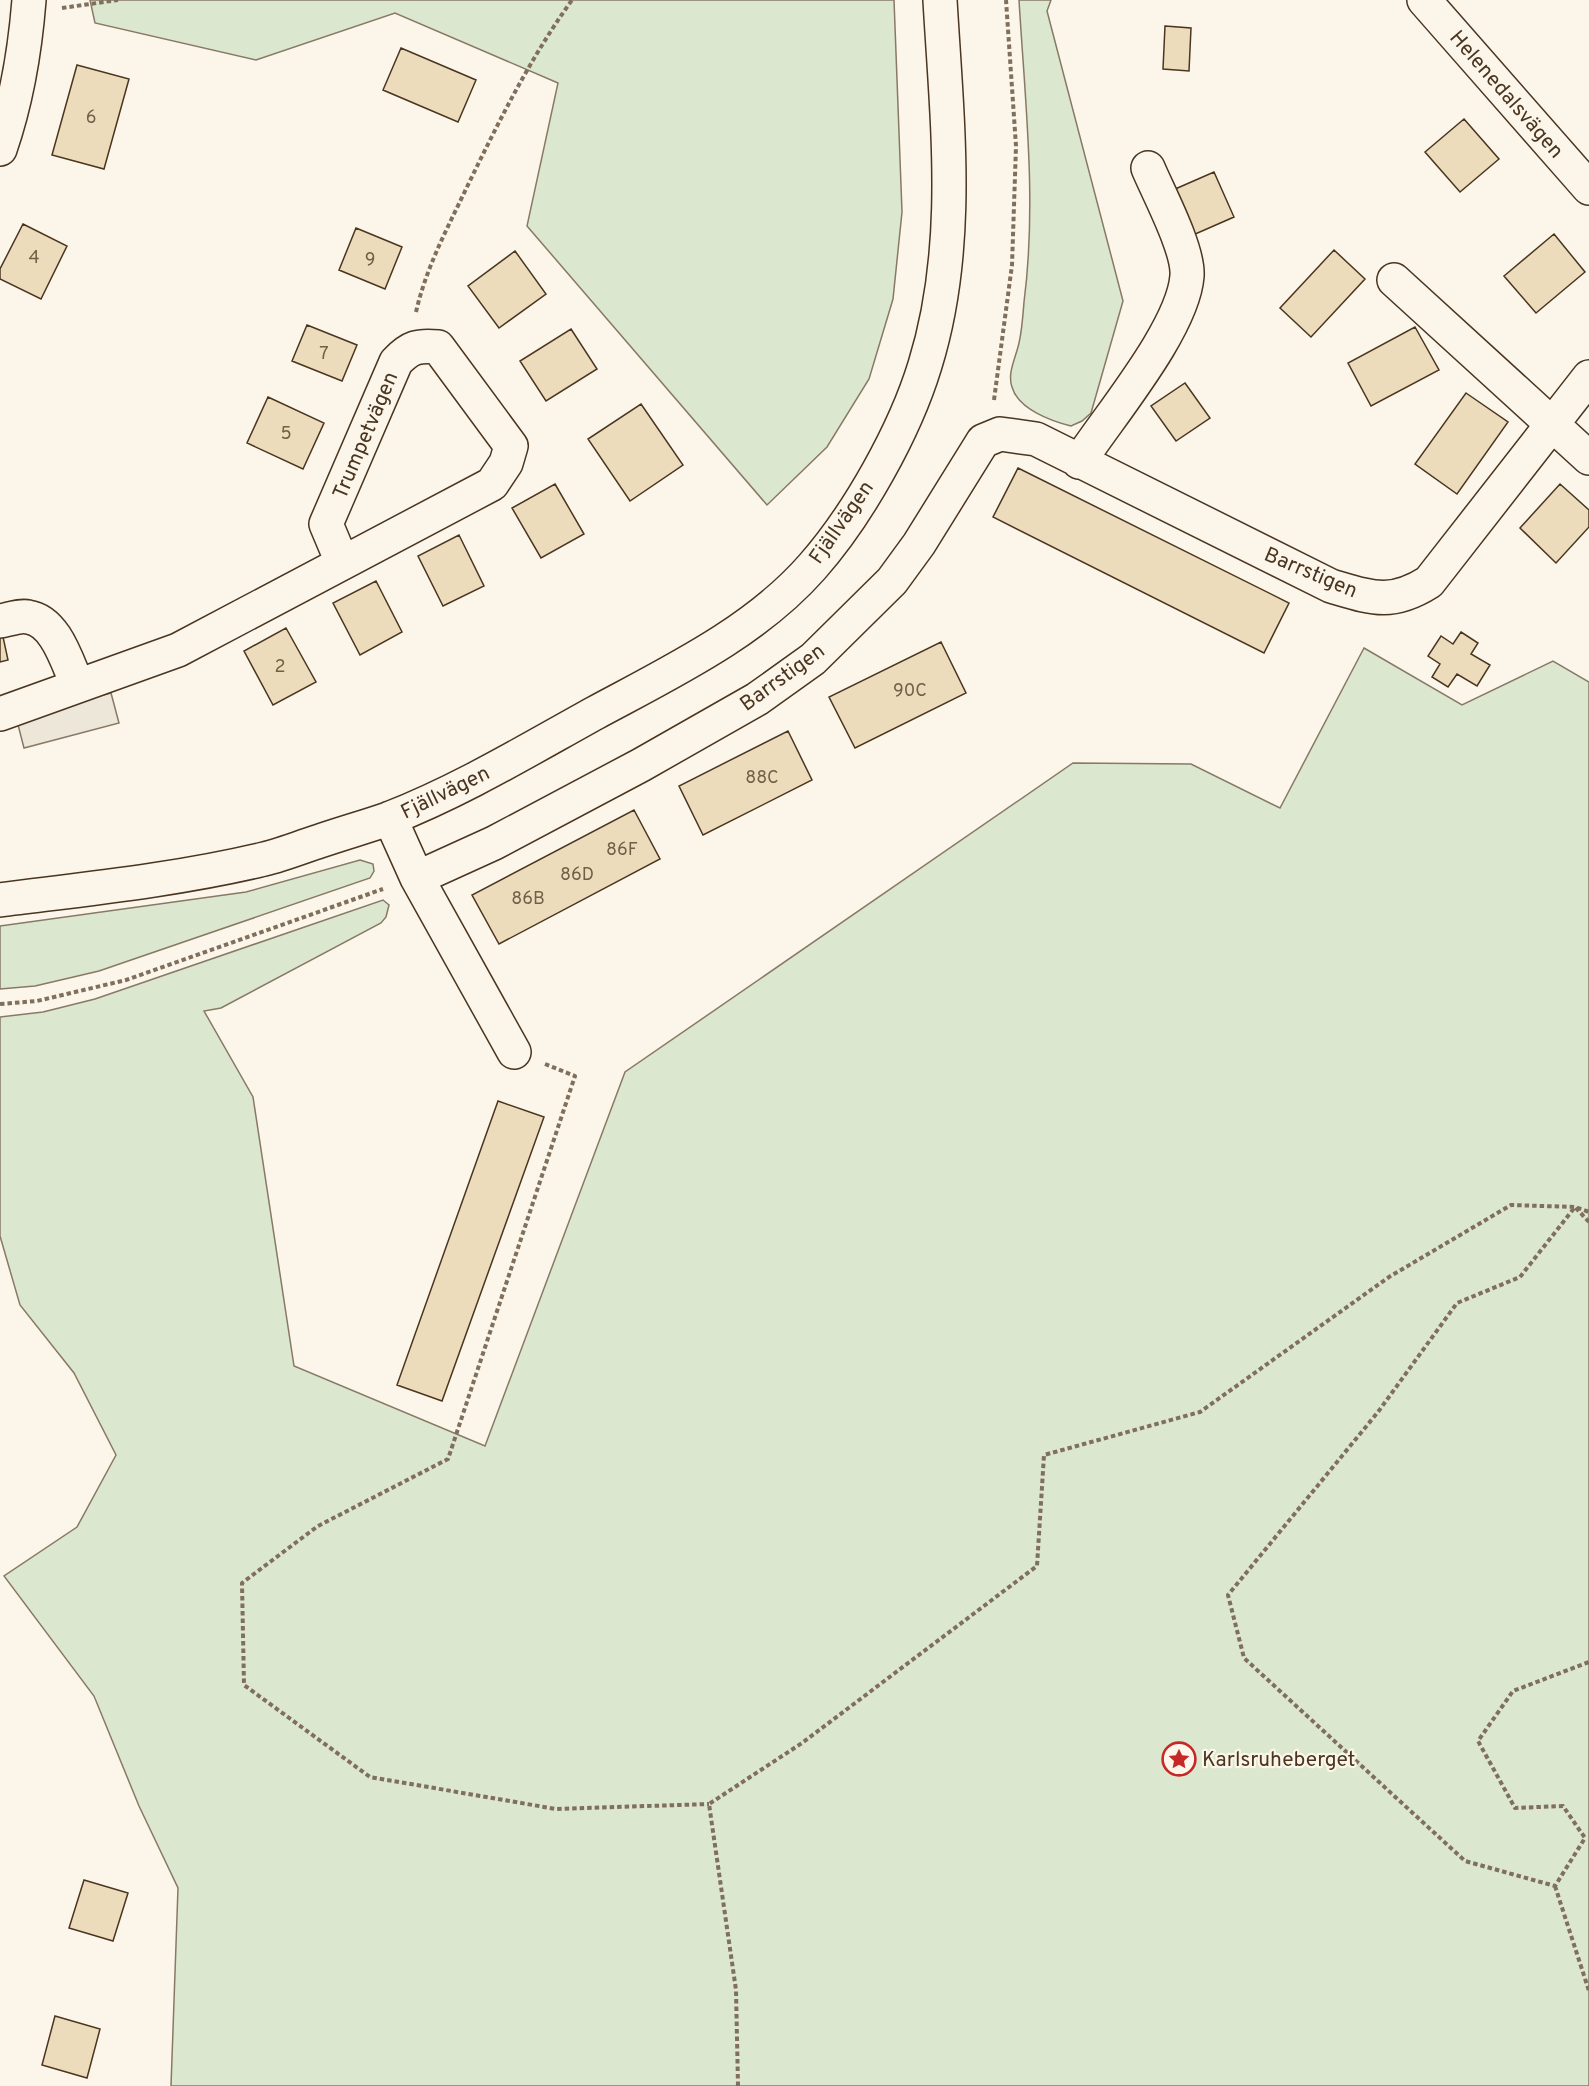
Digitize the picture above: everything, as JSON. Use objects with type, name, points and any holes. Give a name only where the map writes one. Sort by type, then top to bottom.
[{"type":"street","name":"Fjällvägen","points":[[0,900],[175,876],[262,860],[390,818],[495,768],[631,694],[738,631],[778,600],[812,567],[850,514],[899,433],[926,365],[940,304],[950,240],[949,172],[940,0]]},
{"type":"street","name":"Helenedalsvägen","points":[[1424,0],[1589,188]]},
{"type":"street","points":[[0,149],[19,77],[29,5]]},
{"type":"street","points":[[1079,462],[1166,335],[1180,304],[1185,285],[1187,275],[1184,254],[1148,168]]},
{"type":"street","points":[[1394,280],[1589,458]]},
{"type":"street","name":"Trumpetvägen","points":[[0,714],[77,684],[178,650],[492,484],[506,463],[511,446],[438,347],[410,348],[396,362],[326,524],[342,562]]},
{"type":"street","name":"Barrstigen","points":[[417,878],[494,843],[641,765],[757,699],[813,659],[892,581],[919,544],[969,460],[983,441],[1000,434],[1036,439],[1331,586],[1374,598],[1408,595],[1429,582],[1589,377]]},
{"type":"street","points":[[0,621],[28,617],[46,626],[60,645],[77,684]]},
{"type":"street","name":"Fjällvägen","points":[[390,818],[417,878],[514,1052]]},
{"type":"path","points":[[29,5],[118,0]]},
{"type":"path","points":[[410,348],[428,268],[509,100],[540,45],[572,0]]},
{"type":"path","points":[[1000,434],[993,402],[1012,265],[1016,146],[1006,0]]},
{"type":"path","points":[[0,1004],[58,997],[126,980],[417,878]]},
{"type":"path","points":[[514,1052],[575,1076],[448,1460],[318,1526],[242,1583],[244,1685],[370,1777],[556,1809],[709,1804],[802,1743],[1037,1566],[1044,1455],[1200,1412],[1389,1277],[1511,1205],[1575,1207],[1589,1212]]},
{"type":"path","points":[[1575,1207],[1589,1222]]},
{"type":"path","points":[[1555,1886],[1465,1861],[1244,1658],[1228,1595],[1378,1412],[1457,1303],[1520,1277],[1575,1207]]},
{"type":"path","points":[[1589,1662],[1513,1691],[1478,1742],[1515,1808],[1563,1806],[1585,1838],[1555,1886],[1589,1991]]},
{"type":"path","points":[[709,1804],[736,1990],[738,2086]]},
{"type":"green space","points":[[90,0],[894,0],[902,212],[893,299],[869,379],[827,447],[767,505],[527,226],[558,83],[395,13],[256,60],[95,23]]},
{"type":"green space","points":[[1019,0],[1051,0],[1047,11],[1123,301],[1091,413],[1082,421],[1071,426],[1054,421],[1028,408],[1015,395],[1011,382],[1011,371],[1022,328],[1030,227],[1029,151]]},
{"type":"green space","points":[[1364,648],[1462,705],[1553,661],[1589,682],[1589,2086],[171,2086],[178,1888],[139,1806],[94,1696],[4,1576],[77,1527],[116,1455],[74,1373],[20,1305],[0,1236],[0,1017],[43,1012],[95,999],[383,900],[389,905],[386,917],[381,923],[221,1008],[204,1011],[253,1097],[294,1366],[485,1446],[625,1072],[1073,763],[1191,764],[1280,808]]},
{"type":"green space","points":[[360,860],[373,864],[374,871],[370,878],[99,971],[35,986],[0,989],[0,926],[246,892]]},
{"type":"shaded area","points":[[111,693],[119,723],[24,748],[16,717]]},
{"type":"building","points":[[1165,26],[1191,28],[1189,71],[1163,69]]},
{"type":"building","points":[[401,48],[476,80],[458,122],[383,90]]},
{"type":"building","points":[[77,65],[129,79],[104,169],[52,155]]},
{"type":"building","points":[[1464,119],[1499,159],[1460,192],[1425,152]]},
{"type":"building","points":[[1214,172],[1234,217],[1193,235],[1173,190]]},
{"type":"building","points":[[23,224],[67,246],[41,299],[0,279],[0,269]]},
{"type":"building","points":[[356,228],[402,247],[385,289],[339,270]]},
{"type":"building","points":[[1554,234],[1585,272],[1536,313],[1504,276]]},
{"type":"building","points":[[1334,250],[1365,279],[1311,337],[1280,308]]},
{"type":"building","points":[[515,251],[546,294],[499,328],[468,286]]},
{"type":"building","points":[[307,325],[357,345],[342,381],[292,361]]},
{"type":"building","points":[[1415,327],[1439,370],[1371,406],[1348,363]]},
{"type":"building","points":[[571,329],[597,369],[546,401],[520,361]]},
{"type":"building","points":[[1185,383],[1210,418],[1176,441],[1151,406]]},
{"type":"building","points":[[1466,393],[1508,422],[1457,494],[1415,464]]},
{"type":"building","points":[[268,397],[324,423],[303,469],[247,443]]},
{"type":"building","points":[[641,404],[683,465],[630,501],[588,439]]},
{"type":"building","points":[[1018,468],[1289,603],[1264,653],[993,517]]},
{"type":"building","points":[[555,484],[584,534],[541,558],[512,508]]},
{"type":"building","points":[[1560,484],[1589,510],[1589,527],[1556,563],[1520,528]]},
{"type":"building","points":[[459,535],[484,586],[443,606],[418,556]]},
{"type":"building","points":[[376,581],[402,632],[360,655],[333,603]]},
{"type":"building","points":[[0,623],[8,660],[0,662]]},
{"type":"building","points":[[286,628],[316,682],[273,705],[244,651]]},
{"type":"building","points":[[1461,632],[1478,643],[1471,654],[1490,665],[1477,686],[1457,674],[1448,687],[1432,677],[1440,664],[1428,656],[1441,636],[1453,644]]},
{"type":"building","points":[[941,642],[966,693],[855,748],[829,697]]},
{"type":"building","points":[[788,731],[812,780],[703,835],[679,786]]},
{"type":"building","points":[[634,810],[660,859],[499,944],[472,895]]},
{"type":"building","points":[[498,1101],[544,1117],[442,1401],[397,1385]]},
{"type":"building","points":[[84,1880],[128,1893],[113,1941],[69,1928]]},
{"type":"building","points":[[55,2016],[100,2029],[87,2078],[42,2065]]},
{"type":"place","name":"Karlsruheberget","points":[[1179,1759]]}]
